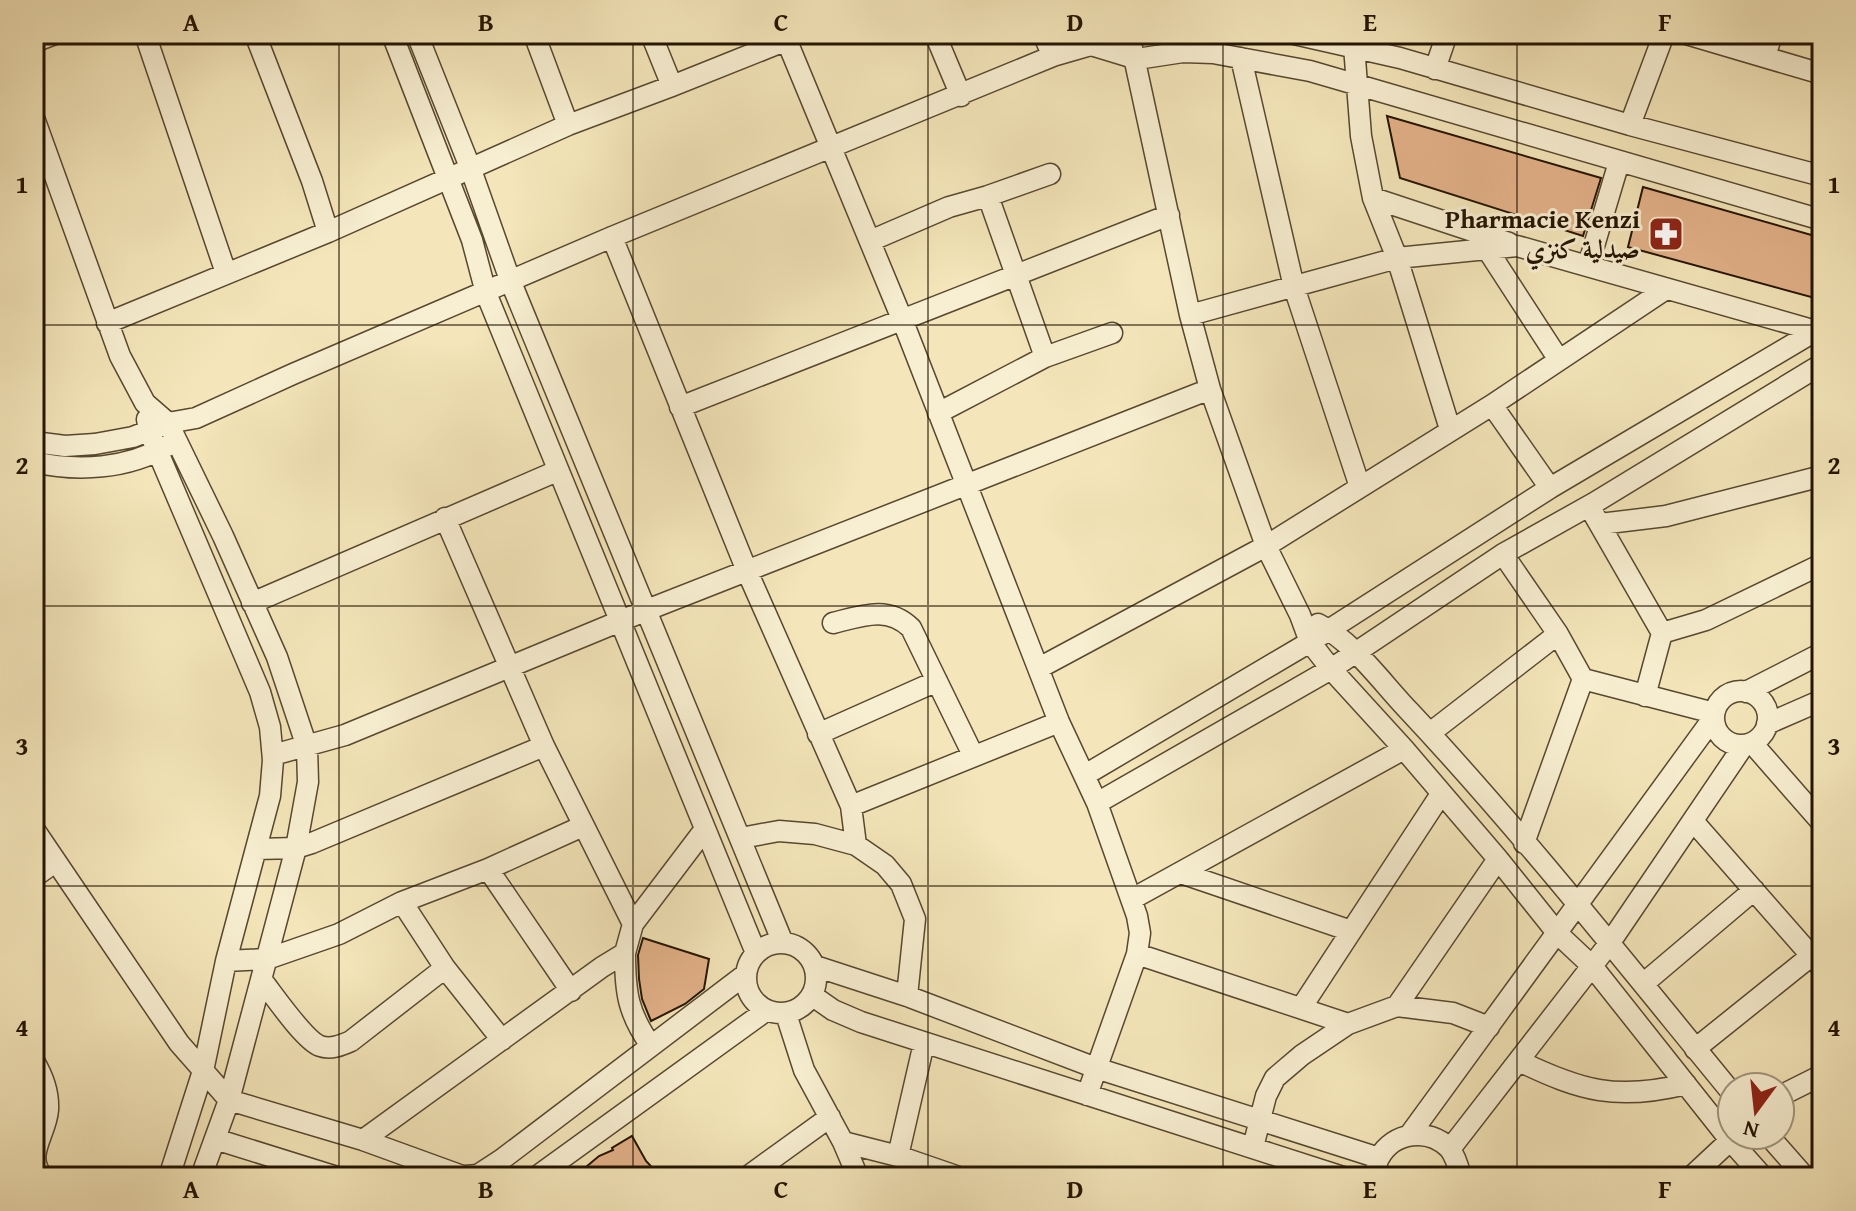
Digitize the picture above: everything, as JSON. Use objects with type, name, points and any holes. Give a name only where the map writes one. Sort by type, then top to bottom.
[{"type":"street","points":[[34,42],[55,34]]},
{"type":"street","points":[[145,34],[226,273]]},
{"type":"street","points":[[255,34],[328,232]]},
{"type":"street","points":[[392,34],[472,240],[486,293],[756,953]]},
{"type":"street","points":[[417,34],[470,167],[510,280],[783,943]]},
{"type":"street","points":[[534,34],[568,125]]},
{"type":"street","points":[[651,34],[672,86]]},
{"type":"street","points":[[935,34],[961,96]]},
{"type":"street","points":[[1043,34],[1053,56]]},
{"type":"street","points":[[36,448],[96,468],[157,452],[172,432],[196,418],[293,374],[612,237],[1112,34]]},
{"type":"street","points":[[1129,34],[1137,59],[1190,315],[1210,389],[1266,546],[1310,642],[1498,859],[1558,934],[1592,966],[1716,1118]]},
{"type":"street","points":[[1310,71],[1302,34],[1351,40],[1435,69],[1822,176]]},
{"type":"street","points":[[1435,69],[1447,34]]},
{"type":"street","points":[[1630,125],[1664,34]]},
{"type":"street","points":[[1686,34],[1822,74]]},
{"type":"street","points":[[1765,57],[1772,34]]},
{"type":"street","points":[[107,323],[328,232],[568,125],[672,86],[786,37],[902,319],[1059,722],[1097,803],[1132,899],[1140,933],[1137,954],[1087,1095]]},
{"type":"street","points":[[1351,40],[1373,198],[1397,258],[1450,429]]},
{"type":"street","points":[[1091,45],[1137,59],[1183,52],[1241,58],[1310,71],[1822,220]]},
{"type":"street","points":[[1241,58],[1294,287],[1360,487]]},
{"type":"street","points":[[34,118],[120,356],[145,403],[172,432],[277,657],[307,747],[308,782],[296,848],[229,1100],[201,1177]]},
{"type":"street","points":[[1588,266],[1619,162]]},
{"type":"street","points":[[870,241],[949,207],[1050,174]]},
{"type":"street","points":[[988,196],[1045,357]]},
{"type":"street","points":[[1373,198],[1517,246],[1819,329]]},
{"type":"street","points":[[680,407],[1169,215]]},
{"type":"street","points":[[612,237],[747,571],[851,806],[856,845]]},
{"type":"street","points":[[1190,315],[1397,258],[1517,246]]},
{"type":"street","points":[[1487,249],[1559,360]]},
{"type":"street","points":[[1039,668],[1266,546],[1492,405],[1666,289]]},
{"type":"street","points":[[1085,775],[1310,642],[1550,488],[1819,329]]},
{"type":"street","points":[[938,413],[1045,357],[1112,333]]},
{"type":"street","points":[[1097,803],[1331,669],[1503,554],[1594,515],[1822,364]]},
{"type":"street","points":[[273,755],[345,735],[647,610],[1210,389]]},
{"type":"street","points":[[145,403],[149,431],[157,452],[260,692],[270,727],[273,755],[270,796],[226,961],[203,1071],[169,1177]]},
{"type":"street","points":[[1492,405],[1550,488]]},
{"type":"street","points":[[36,448],[95,444],[149,431],[172,432]]},
{"type":"street","points":[[252,603],[557,471]]},
{"type":"street","points":[[1594,515],[1666,516],[1820,482]]},
{"type":"street","points":[[1594,515],[1662,633],[1645,696]]},
{"type":"street","points":[[445,518],[544,746],[633,924]]},
{"type":"street","points":[[1503,554],[1558,634],[1583,679],[1714,715]]},
{"type":"street","points":[[1662,633],[1706,620],[1822,564]]},
{"type":"street","points":[[833,623],[875,613],[894,615],[911,628],[973,755]]},
{"type":"street","points":[[1300,615],[1329,630],[1430,733],[1716,1074]]},
{"type":"street","points":[[1430,733],[1558,634]]},
{"type":"street","points":[[815,966],[907,996],[1096,1068],[1260,1119],[1377,1168],[1398,1140],[1411,1133],[1558,934],[1714,715],[1717,705],[1730,694],[1746,692],[1822,653]]},
{"type":"street","points":[[1524,843],[1583,679]]},
{"type":"street","points":[[818,734],[937,681]]},
{"type":"street","points":[[1450,1149],[1609,944],[1748,744],[1765,732],[1765,707],[1754,695],[1746,692]]},
{"type":"street","points":[[1767,724],[1822,700]]},
{"type":"street","points":[[1714,715],[1716,730],[1721,737],[1735,745],[1748,744]]},
{"type":"street","points":[[851,806],[1059,722]]},
{"type":"street","points":[[1748,744],[1822,823]]},
{"type":"street","points":[[257,849],[296,848],[332,836],[544,746]]},
{"type":"street","points":[[1132,899],[1404,749]]},
{"type":"street","points":[[1301,1008],[1441,794]]},
{"type":"street","points":[[1693,821],[1816,962],[1695,1049]]},
{"type":"street","points":[[226,961],[267,959],[339,934],[402,902],[488,869],[583,826]]},
{"type":"street","points":[[34,829],[179,1043],[229,1100],[363,1140],[465,1176],[478,1175],[487,1170],[746,974],[756,953],[766,946],[783,943],[801,948],[815,966],[817,981],[813,996],[802,1007],[776,1012],[536,1177]]},
{"type":"street","points":[[651,1046],[635,1023],[625,984],[625,953],[633,924],[705,829]]},
{"type":"street","points":[[741,838],[779,831],[815,834],[856,845],[885,865],[901,884],[915,919],[907,996]]},
{"type":"street","points":[[1397,1006],[1498,859]]},
{"type":"street","points":[[34,877],[55,862]]},
{"type":"street","points":[[488,869],[571,991]]},
{"type":"street","points":[[1181,873],[1351,931]]},
{"type":"street","points":[[1643,984],[1754,890]]},
{"type":"street","points":[[402,902],[445,968],[502,1040]]},
{"type":"street","points":[[363,1140],[625,953]]},
{"type":"street","points":[[1137,954],[1348,1024]]},
{"type":"street","points":[[261,979],[307,1038],[321,1047],[335,1047],[351,1041],[445,968]]},
{"type":"street","points":[[746,974],[750,996],[760,1007],[776,1012],[858,1177]]},
{"type":"street","points":[[813,996],[833,1010],[861,1022],[1343,1177]]},
{"type":"street","points":[[1253,1147],[1266,1096],[1275,1078],[1302,1055],[1348,1024],[1397,1006],[1453,1013],[1489,1027]]},
{"type":"street","points":[[898,1156],[924,1043]]},
{"type":"street","points":[[34,1061],[48,1096],[46,1123],[34,1158],[37,1170],[43,1177]]},
{"type":"street","points":[[1519,1061],[1557,1079],[1621,1093],[1651,1093],[1686,1084]]},
{"type":"street","points":[[1796,1088],[1822,1075]]},
{"type":"street","points":[[747,1177],[830,1117]]},
{"type":"street","points":[[1411,1133],[1432,1137],[1450,1149],[1463,1177]]},
{"type":"street","points":[[215,1139],[337,1177]]},
{"type":"street","points":[[843,1142],[898,1156],[959,1177]]},
{"type":"street","points":[[1691,1177],[1719,1151]]},
{"type":"street","points":[[1743,1151],[1763,1177]]},
{"type":"street","points":[[1782,1151],[1805,1177]]},
{"type":"building","points":[[1387,116],[1601,178],[1583,236],[1400,178]]},
{"type":"building","points":[[1643,187],[1822,238],[1822,300],[1628,247]]},
{"type":"building","points":[[643,938],[709,959],[704,989],[685,1004],[651,1021],[642,999],[639,979],[638,955]]},
{"type":"building","points":[[632,1136],[646,1161],[661,1177],[574,1177],[599,1156]]},
{"type":"place","name":"Pharmacie Kenzi صيدلية كنزي","points":[[1666,234]]}]
